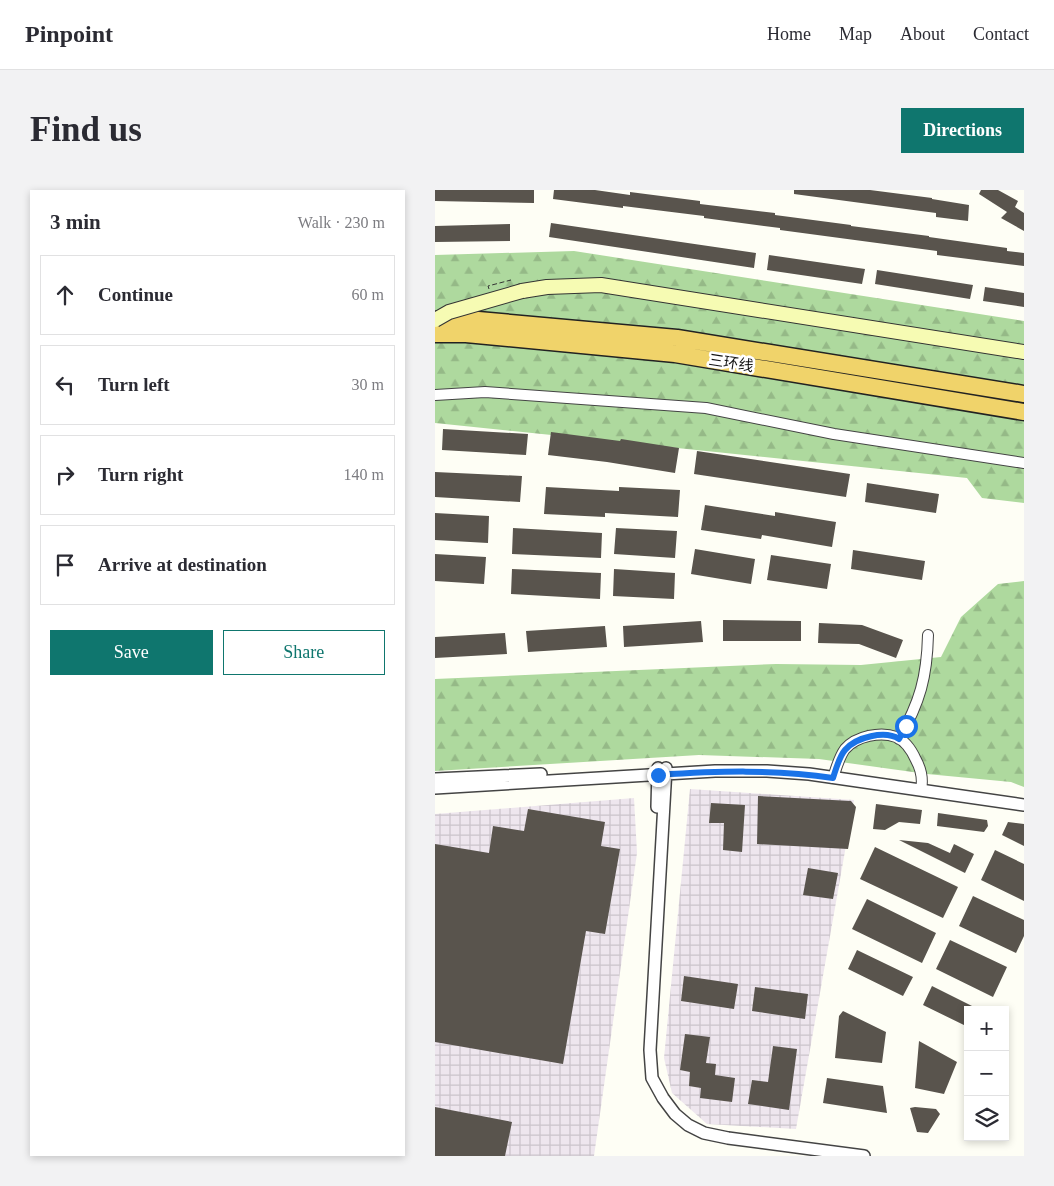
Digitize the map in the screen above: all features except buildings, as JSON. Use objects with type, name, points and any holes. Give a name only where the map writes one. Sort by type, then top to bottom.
[{"type":"highway","name":"三环线","points":[[435,319],[467,327],[675,354],[1024,412]]},
{"type":"highway","name":"三环线","points":[[435,335],[467,327],[677,338],[1024,394]]},
{"type":"highway","points":[[940,380],[979,379],[1024,386]]},
{"type":"main road","points":[[435,319],[449,312],[522,291],[547,287],[601,285],[1024,352]]},
{"type":"street","points":[[435,395],[485,392],[706,408],[834,434],[1024,463]]},
{"type":"street","points":[[899,739],[921,692],[927,657],[928,635]]},
{"type":"street","points":[[834,775],[846,748],[857,741],[880,734],[897,737],[907,744],[920,768],[922,787]]},
{"type":"street","points":[[435,788],[662,771]]},
{"type":"street","points":[[662,771],[646,1050],[648,1080],[671,1116],[685,1128],[702,1136],[728,1142],[833,1156]]},
{"type":"street","points":[[662,771],[650,1050],[652,1078],[675,1114],[688,1125],[704,1133],[864,1156]]},
{"type":"street","points":[[435,778],[662,771],[767,771],[834,775],[1024,798]]},
{"type":"street","points":[[922,787],[1024,805]]},
{"type":"shaded area","points":[[690,789],[854,800],[796,1129],[707,1124],[672,1093],[664,1058]]},
{"type":"shaded area","points":[[634,798],[637,853],[594,1156],[435,1156],[435,814]]},
{"type":"green space","points":[[574,251],[1024,321],[1024,503],[982,498],[967,478],[435,423],[435,255]]},
{"type":"green space","points":[[1024,581],[1024,787],[1011,782],[927,774],[819,759],[699,755],[435,771],[435,679],[776,664],[861,665],[941,657],[961,617],[998,584]]},
{"type":"route","points":[[658,775],[715,771],[767,771],[833,778],[846,748],[857,741],[880,734],[899,739],[906,726]]}]
